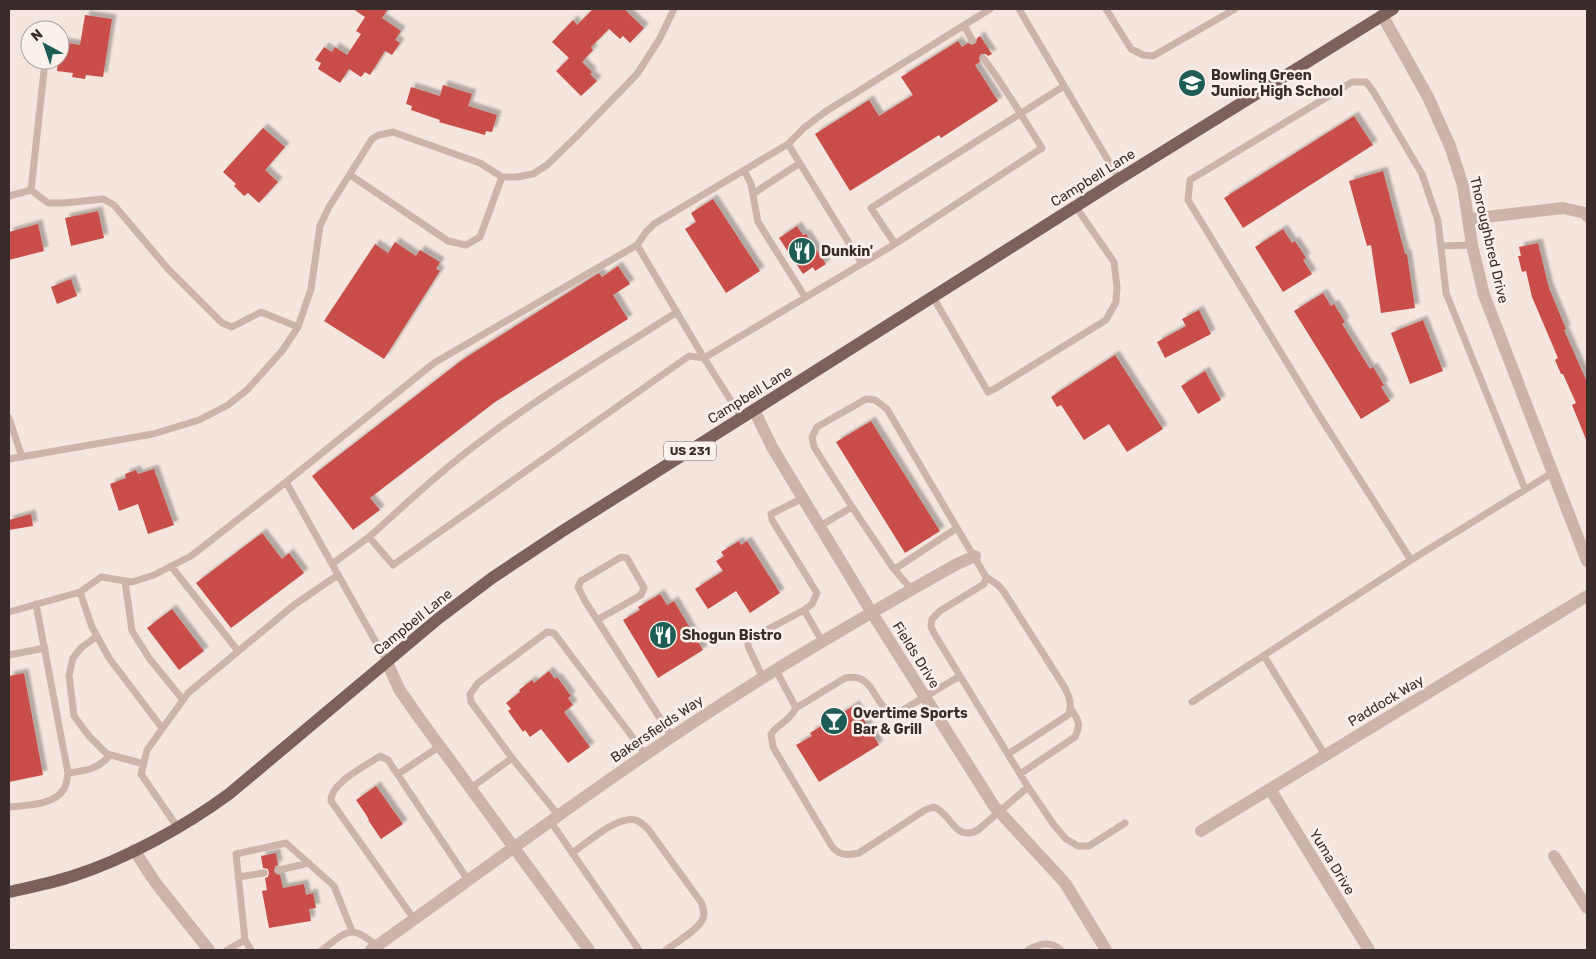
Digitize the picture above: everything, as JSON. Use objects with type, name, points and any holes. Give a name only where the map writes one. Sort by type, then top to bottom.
[{"type":"main road","name":"Campbell Lane","points":[[9,892],[71,877],[97,867],[178,828],[229,794],[439,618],[500,573],[561,532],[1384,11]]},
{"type":"street","name":"Thoroughbred Drive","points":[[1384,11],[1443,128],[1462,186],[1472,245],[1484,295],[1587,561]]},
{"type":"street","points":[[1469,219],[1563,208],[1585,213],[1587,216]]},
{"type":"street","name":"Fields Drive","points":[[754,410],[772,447],[802,498],[994,806],[1065,883],[1106,950]]},
{"type":"street","name":"Bakersfields Way","points":[[374,948],[672,737],[822,641],[975,556]]},
{"type":"street","name":"Paddock Way","points":[[1201,831],[1587,596]]},
{"type":"street","points":[[386,662],[399,689],[589,950]]},
{"type":"street","name":"Yuma Drive","points":[[1270,789],[1369,950]]},
{"type":"street","points":[[134,850],[155,882],[209,950]]},
{"type":"street","points":[[1554,856],[1587,908]]},
{"type":"lane","points":[[9,460],[22,456],[153,434],[199,420],[228,405],[246,390],[282,351],[298,327],[310,290],[320,226],[329,207],[372,139],[379,135],[393,132],[480,163],[502,177],[534,174],[547,165],[638,74],[659,40],[674,9]]},
{"type":"lane","points":[[9,612],[80,592],[102,577],[132,582],[154,575],[191,556],[434,364],[637,245],[654,224],[788,144],[805,127],[825,112],[990,9]]},
{"type":"lane","points":[[1019,9],[1119,179]]},
{"type":"lane","points":[[1106,9],[1131,49],[1143,55],[1153,56],[1235,9]]},
{"type":"lane","points":[[964,25],[972,40]]},
{"type":"lane","points":[[369,536],[393,565],[689,356],[704,358],[895,244],[1042,148],[984,59]]},
{"type":"lane","points":[[31,190],[44,71]]},
{"type":"lane","points":[[1411,560],[1312,404],[1188,200],[1190,180],[1352,82],[1366,82],[1373,91],[1422,174],[1438,221],[1446,292],[1525,489]]},
{"type":"lane","points":[[895,244],[871,208],[1064,86]]},
{"type":"lane","points":[[788,144],[862,264]]},
{"type":"lane","points":[[754,193],[800,163]]},
{"type":"lane","points":[[744,170],[754,193],[758,222],[805,298]]},
{"type":"lane","points":[[350,175],[448,241],[466,245],[480,237],[502,177]]},
{"type":"lane","points":[[9,196],[31,190]]},
{"type":"lane","points":[[31,190],[48,203],[103,199],[114,206],[168,269],[222,323],[232,327],[261,312],[298,327]]},
{"type":"lane","points":[[933,297],[988,392],[1106,320],[1116,302],[1117,287],[1114,262],[1076,207]]},
{"type":"lane","points":[[637,245],[742,418]]},
{"type":"lane","points":[[1441,246],[1472,245]]},
{"type":"lane","points":[[332,564],[369,536],[448,467],[487,437],[677,312]]},
{"type":"lane","points":[[912,590],[893,568],[814,447],[812,437],[818,427],[866,399],[875,400],[887,409],[986,577],[998,585],[1004,592],[1070,698],[1071,709],[1079,720],[1079,730],[1075,737],[1020,774]]},
{"type":"lane","points":[[9,418],[22,456]]},
{"type":"lane","points":[[1192,702],[1411,560],[1552,473]]},
{"type":"lane","points":[[286,482],[386,662]]},
{"type":"lane","points":[[763,678],[748,646],[748,640],[804,610],[812,604],[816,593],[772,520],[771,514],[802,498]]},
{"type":"lane","points":[[820,526],[852,507]]},
{"type":"lane","points":[[893,568],[957,528]]},
{"type":"lane","points":[[598,620],[641,595],[644,588],[627,558],[621,557],[581,581],[578,587],[598,620],[672,737]]},
{"type":"lane","points":[[171,566],[238,651]]},
{"type":"lane","points":[[178,828],[142,774],[147,750],[188,693],[294,605],[338,575]]},
{"type":"lane","points":[[986,577],[984,584],[940,611],[932,619],[931,627],[935,635],[1020,774],[1054,825],[1066,839],[1078,846],[1089,846],[1125,823]]},
{"type":"lane","points":[[126,581],[132,631],[149,658],[183,700]]},
{"type":"lane","points":[[80,592],[92,627],[109,658],[162,728]]},
{"type":"lane","points":[[9,808],[47,802],[54,798],[65,788],[68,773],[36,604]]},
{"type":"lane","points":[[804,610],[822,641]]},
{"type":"lane","points":[[639,950],[572,853],[555,819],[471,702],[470,694],[478,683],[547,632],[554,633],[646,755]]},
{"type":"lane","points":[[97,636],[81,648],[73,658],[69,675],[74,716],[89,736],[107,754],[144,764]]},
{"type":"lane","points":[[9,654],[45,648]]},
{"type":"lane","points":[[1264,656],[1325,756]]},
{"type":"lane","points":[[776,670],[796,708]]},
{"type":"lane","points":[[960,676],[902,711],[889,712],[882,706],[867,683],[859,678],[845,678],[796,708],[792,716],[771,734],[770,740],[831,845],[835,851],[841,854],[859,853],[925,810],[934,807],[941,810],[955,828],[962,833],[970,834],[978,830],[1028,786]]},
{"type":"lane","points":[[1008,754],[1068,715],[1071,709]]},
{"type":"lane","points":[[398,774],[440,746]]},
{"type":"lane","points":[[68,773],[88,770],[104,763],[110,755]]},
{"type":"lane","points":[[414,919],[331,801],[330,796],[337,785],[380,756],[388,760],[468,880]]},
{"type":"lane","points":[[471,788],[512,758]]},
{"type":"lane","points":[[572,853],[624,820],[633,819],[648,829],[701,902],[704,910],[703,920],[695,929],[666,950]]},
{"type":"lane","points":[[251,950],[245,940],[236,854],[286,843],[334,886],[352,930]]},
{"type":"lane","points":[[279,870],[309,863]]},
{"type":"lane","points":[[238,877],[264,873]]},
{"type":"lane","points":[[322,950],[352,930],[363,934],[374,948]]},
{"type":"lane","points":[[227,950],[245,940]]},
{"type":"lane","points":[[1028,950],[1045,943],[1058,947],[1061,950]]},
{"type":"building","points":[[353,9],[388,9],[382,18],[401,31],[395,40],[400,43],[392,55],[385,51],[370,75],[365,72],[361,77],[349,69],[340,83],[318,69],[321,63],[315,60],[324,47],[332,52],[335,47],[347,55],[361,34],[356,31],[365,17]]},
{"type":"building","points":[[593,9],[624,9],[644,28],[630,43],[623,36],[620,39],[609,29],[591,47],[593,50],[582,62],[592,72],[590,74],[597,81],[581,96],[556,71],[569,58],[552,42],[573,20],[577,25]]},
{"type":"building","points":[[85,15],[112,19],[103,77],[86,75],[85,79],[72,77],[73,73],[57,71],[70,70],[70,43],[80,45]]},
{"type":"building","points":[[980,36],[992,54],[988,56],[981,54],[979,57],[980,62],[975,65],[998,101],[941,138],[939,135],[850,191],[815,134],[869,100],[879,116],[913,95],[901,77],[958,41],[962,47],[968,43],[972,45],[976,43],[977,38]]},
{"type":"building","points":[[443,85],[472,94],[468,106],[497,115],[492,132],[486,131],[485,135],[439,122],[440,120],[411,110],[412,106],[406,104],[411,87],[440,96]]},
{"type":"building","points":[[1354,116],[1373,145],[1243,228],[1224,198]]},
{"type":"building","points":[[263,128],[285,147],[265,170],[278,182],[259,203],[248,193],[244,196],[234,186],[236,184],[223,172]]},
{"type":"building","points":[[1383,171],[1405,254],[1407,254],[1415,308],[1381,313],[1371,245],[1367,246],[1349,181]]},
{"type":"building","points":[[713,199],[760,271],[726,293],[685,229],[696,222],[691,213]]},
{"type":"building","points":[[98,211],[104,238],[71,246],[65,218]]},
{"type":"building","points":[[38,224],[44,251],[9,260],[9,232]]},
{"type":"building","name":"Dunkin'","points":[[797,226],[803,235],[806,234],[826,264],[815,271],[813,267],[803,274],[779,238]]},
{"type":"building","points":[[1283,229],[1292,243],[1295,241],[1306,258],[1303,260],[1312,274],[1283,292],[1255,247]]},
{"type":"building","points":[[395,242],[416,256],[420,250],[440,262],[436,269],[440,271],[384,359],[324,321],[375,244],[388,253]]},
{"type":"building","points":[[1538,243],[1549,288],[1566,329],[1564,330],[1587,382],[1587,442],[1572,405],[1576,403],[1555,360],[1558,358],[1532,297],[1526,271],[1522,272],[1518,256],[1521,256],[1519,247]]},
{"type":"building","points":[[618,266],[630,284],[613,295],[628,319],[495,402],[370,498],[380,510],[353,530],[312,476],[462,360],[594,276],[599,273],[602,277]]},
{"type":"building","points":[[71,279],[77,296],[57,304],[51,287]]},
{"type":"building","points":[[1323,293],[1331,306],[1334,304],[1345,322],[1342,324],[1370,369],[1373,367],[1384,385],[1381,387],[1390,401],[1361,419],[1294,311]]},
{"type":"building","points":[[1199,310],[1211,334],[1165,358],[1157,342],[1186,326],[1182,319]]},
{"type":"building","points":[[1423,320],[1443,371],[1410,384],[1391,333]]},
{"type":"building","points":[[1115,355],[1163,429],[1127,452],[1109,424],[1084,440],[1061,405],[1057,407],[1051,397]]},
{"type":"building","points":[[1205,371],[1221,400],[1198,414],[1181,386]]},
{"type":"building","points":[[871,421],[940,531],[905,553],[836,442]]},
{"type":"building","points":[[154,469],[174,525],[148,534],[138,504],[119,511],[110,484],[126,478],[125,474],[136,470],[138,474]]},
{"type":"building","points":[[31,514],[33,526],[9,530],[9,520]]},
{"type":"building","points":[[262,533],[282,559],[289,553],[304,573],[231,628],[196,583]]},
{"type":"building","points":[[739,541],[741,545],[747,541],[780,593],[750,613],[736,591],[708,609],[695,589],[723,571],[716,561],[724,556],[721,552]]},
{"type":"building","name":"Shogun Bistro","points":[[660,594],[667,605],[674,601],[703,650],[658,678],[623,620],[640,610],[638,607]]},
{"type":"building","points":[[172,609],[204,651],[179,670],[147,628]]},
{"type":"building","points":[[549,671],[555,679],[557,677],[571,696],[568,698],[573,705],[564,712],[590,747],[568,763],[541,729],[530,737],[525,730],[523,732],[508,711],[511,709],[506,703],[532,680],[534,683]]},
{"type":"building","points":[[24,673],[43,775],[9,782],[9,676]]},
{"type":"building","points":[[855,705],[879,745],[819,782],[796,745],[812,736],[810,733]]},
{"type":"building","points":[[376,786],[403,824],[381,839],[356,800]]},
{"type":"building","points":[[276,853],[278,865],[275,866],[274,871],[280,875],[283,888],[304,884],[306,895],[313,893],[316,908],[309,909],[311,921],[269,928],[262,891],[267,890],[265,878],[268,877],[269,873],[268,869],[263,868],[261,856]]},
{"type":"place","name":"Bowling Green Junior High School","points":[[1192,83]]},
{"type":"place","name":"Dunkin'","points":[[802,251]]},
{"type":"place","name":"Shogun Bistro","points":[[663,635]]},
{"type":"place","name":"Overtime Sports Bar & Grill","points":[[834,721]]}]
